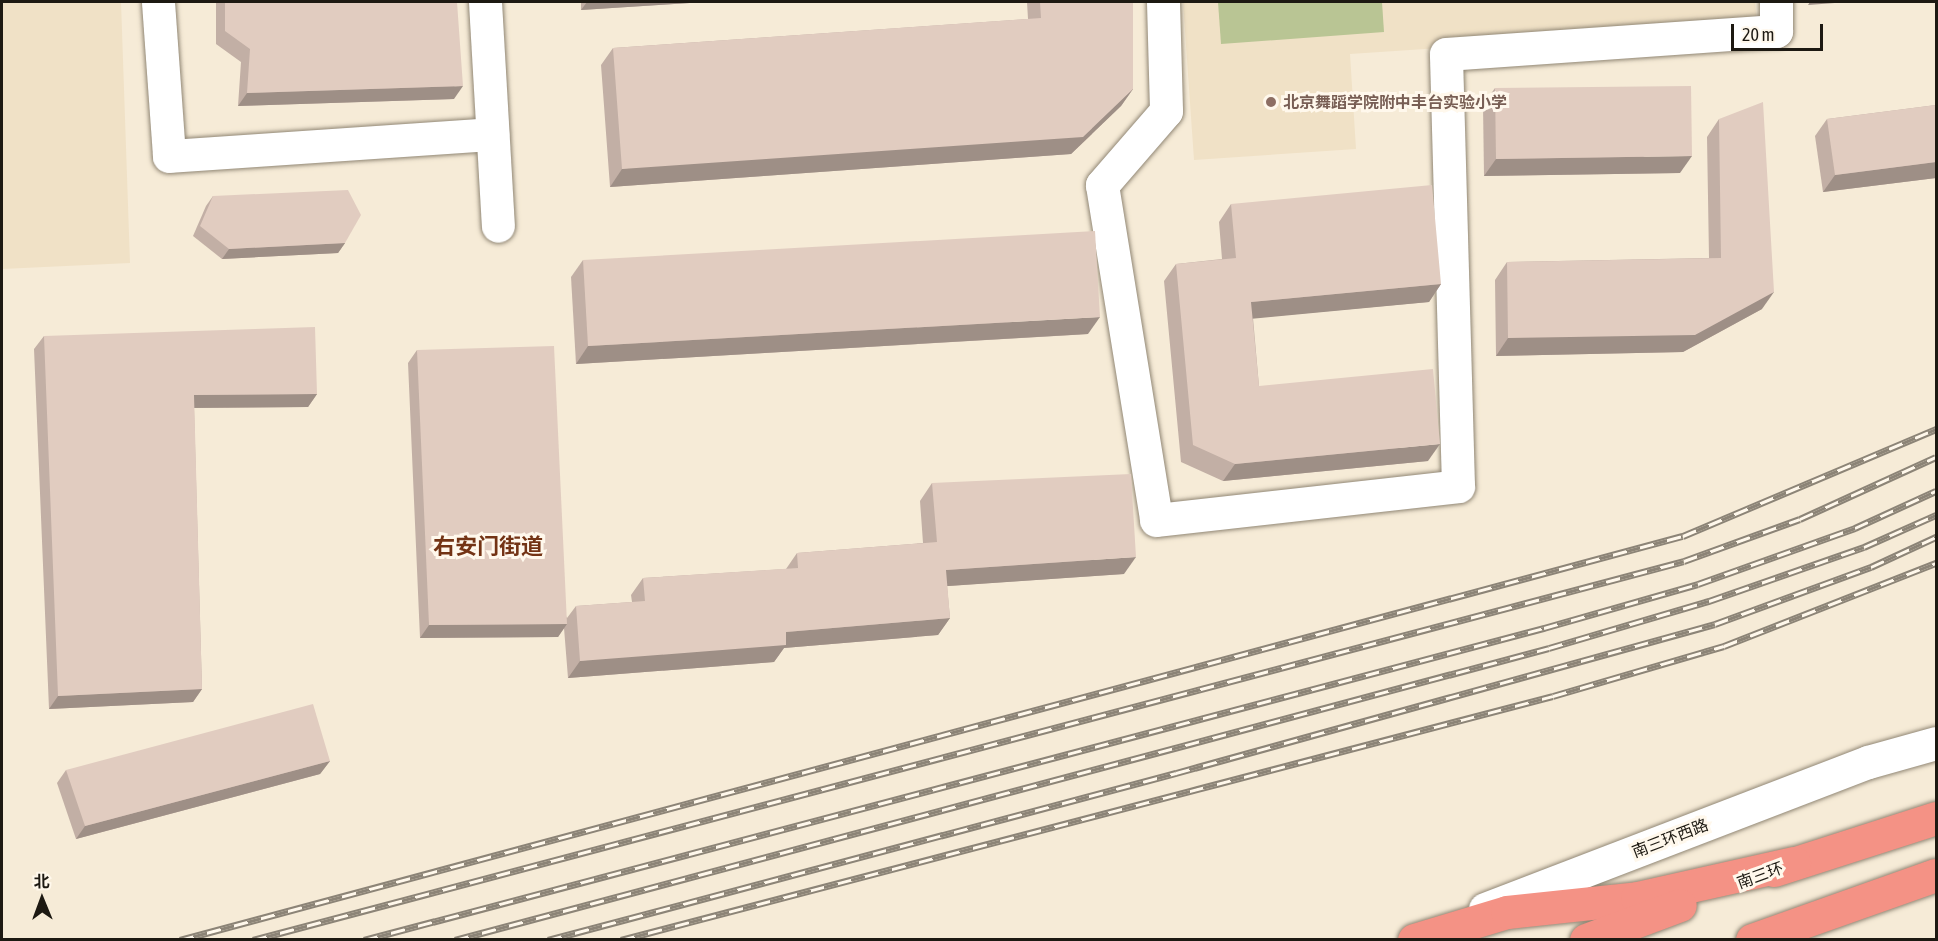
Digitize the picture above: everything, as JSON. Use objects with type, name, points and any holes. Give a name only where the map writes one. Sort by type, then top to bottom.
[{"type":"highway","name":"南三环","points":[[1586,939],[1794,863],[1936,818]]},
{"type":"highway","points":[[1414,939],[1507,912],[1637,898],[1794,863]]},
{"type":"highway","points":[[1752,939],[1936,875]]},
{"type":"street","points":[[158,2],[169,156],[492,134]]},
{"type":"street","points":[[485,2],[498,226]]},
{"type":"street","points":[[1163,2],[1166,111],[1102,185],[1156,520],[1458,486],[1446,54],[1776,31],[1776,2]]},
{"type":"street","name":"南三环西路","points":[[1406,939],[1868,762],[1936,743]]},
{"type":"shaded area","points":[[2,2],[121,2],[130,263],[2,269]]},
{"type":"shaded area","name":"北京舞蹈学院附中丰台实验小学","points":[[1183,2],[1755,2],[1757,27],[1350,54],[1356,149],[1194,160]]},
{"type":"green space","points":[[1218,2],[1382,2],[1384,32],[1221,44]]},
{"type":"building","points":[[225,2],[457,2],[463,86],[247,93],[250,49],[225,31]]},
{"type":"building","points":[[1040,2],[1133,2],[1133,89],[1083,137],[622,169],[613,48],[1041,18]]},
{"type":"building","points":[[1691,86],[1692,156],[1496,159],[1495,88]]},
{"type":"building","points":[[1763,102],[1774,292],[1695,335],[1508,338],[1507,262],[1721,258],[1719,119]]},
{"type":"building","points":[[1936,105],[1936,162],[1835,175],[1827,119]]},
{"type":"building","points":[[1432,185],[1441,284],[1251,302],[1259,386],[1433,369],[1440,444],[1235,464],[1193,445],[1176,264],[1236,258],[1231,204]]},
{"type":"building","points":[[348,190],[361,215],[345,243],[229,249],[200,226],[213,196]]},
{"type":"building","points":[[1095,231],[1100,317],[588,346],[583,260]]},
{"type":"building","points":[[315,327],[317,394],[194,395],[202,689],[58,696],[44,336]]},
{"type":"building","points":[[554,346],[567,624],[429,625],[417,350]]},
{"type":"building","points":[[1131,474],[1136,557],[946,570],[950,618],[786,632],[786,645],[580,661],[576,606],[645,601],[643,578],[798,568],[797,553],[937,542],[932,483]]},
{"type":"building","points":[[313,704],[330,761],[85,826],[66,770]]},
{"type":"railway","points":[[180,940],[1683,536],[1936,429]]},
{"type":"railway","points":[[253,940],[1684,561],[1800,519],[1936,457]]},
{"type":"railway","points":[[364,940],[1544,628],[1698,584],[1855,528],[1936,491]]},
{"type":"railway","points":[[455,940],[1549,648],[1709,601],[1864,547],[1936,515]]},
{"type":"railway","points":[[548,940],[1176,773],[1715,624],[1871,567],[1936,537]]},
{"type":"railway","points":[[621,940],[1553,696],[1724,646],[1936,563]]},
{"type":"place","name":"北京舞蹈学院附中丰台实验小学","points":[[1271,102]]},
{"type":"district","name":"右安门街道","points":[[488,547]]}]
